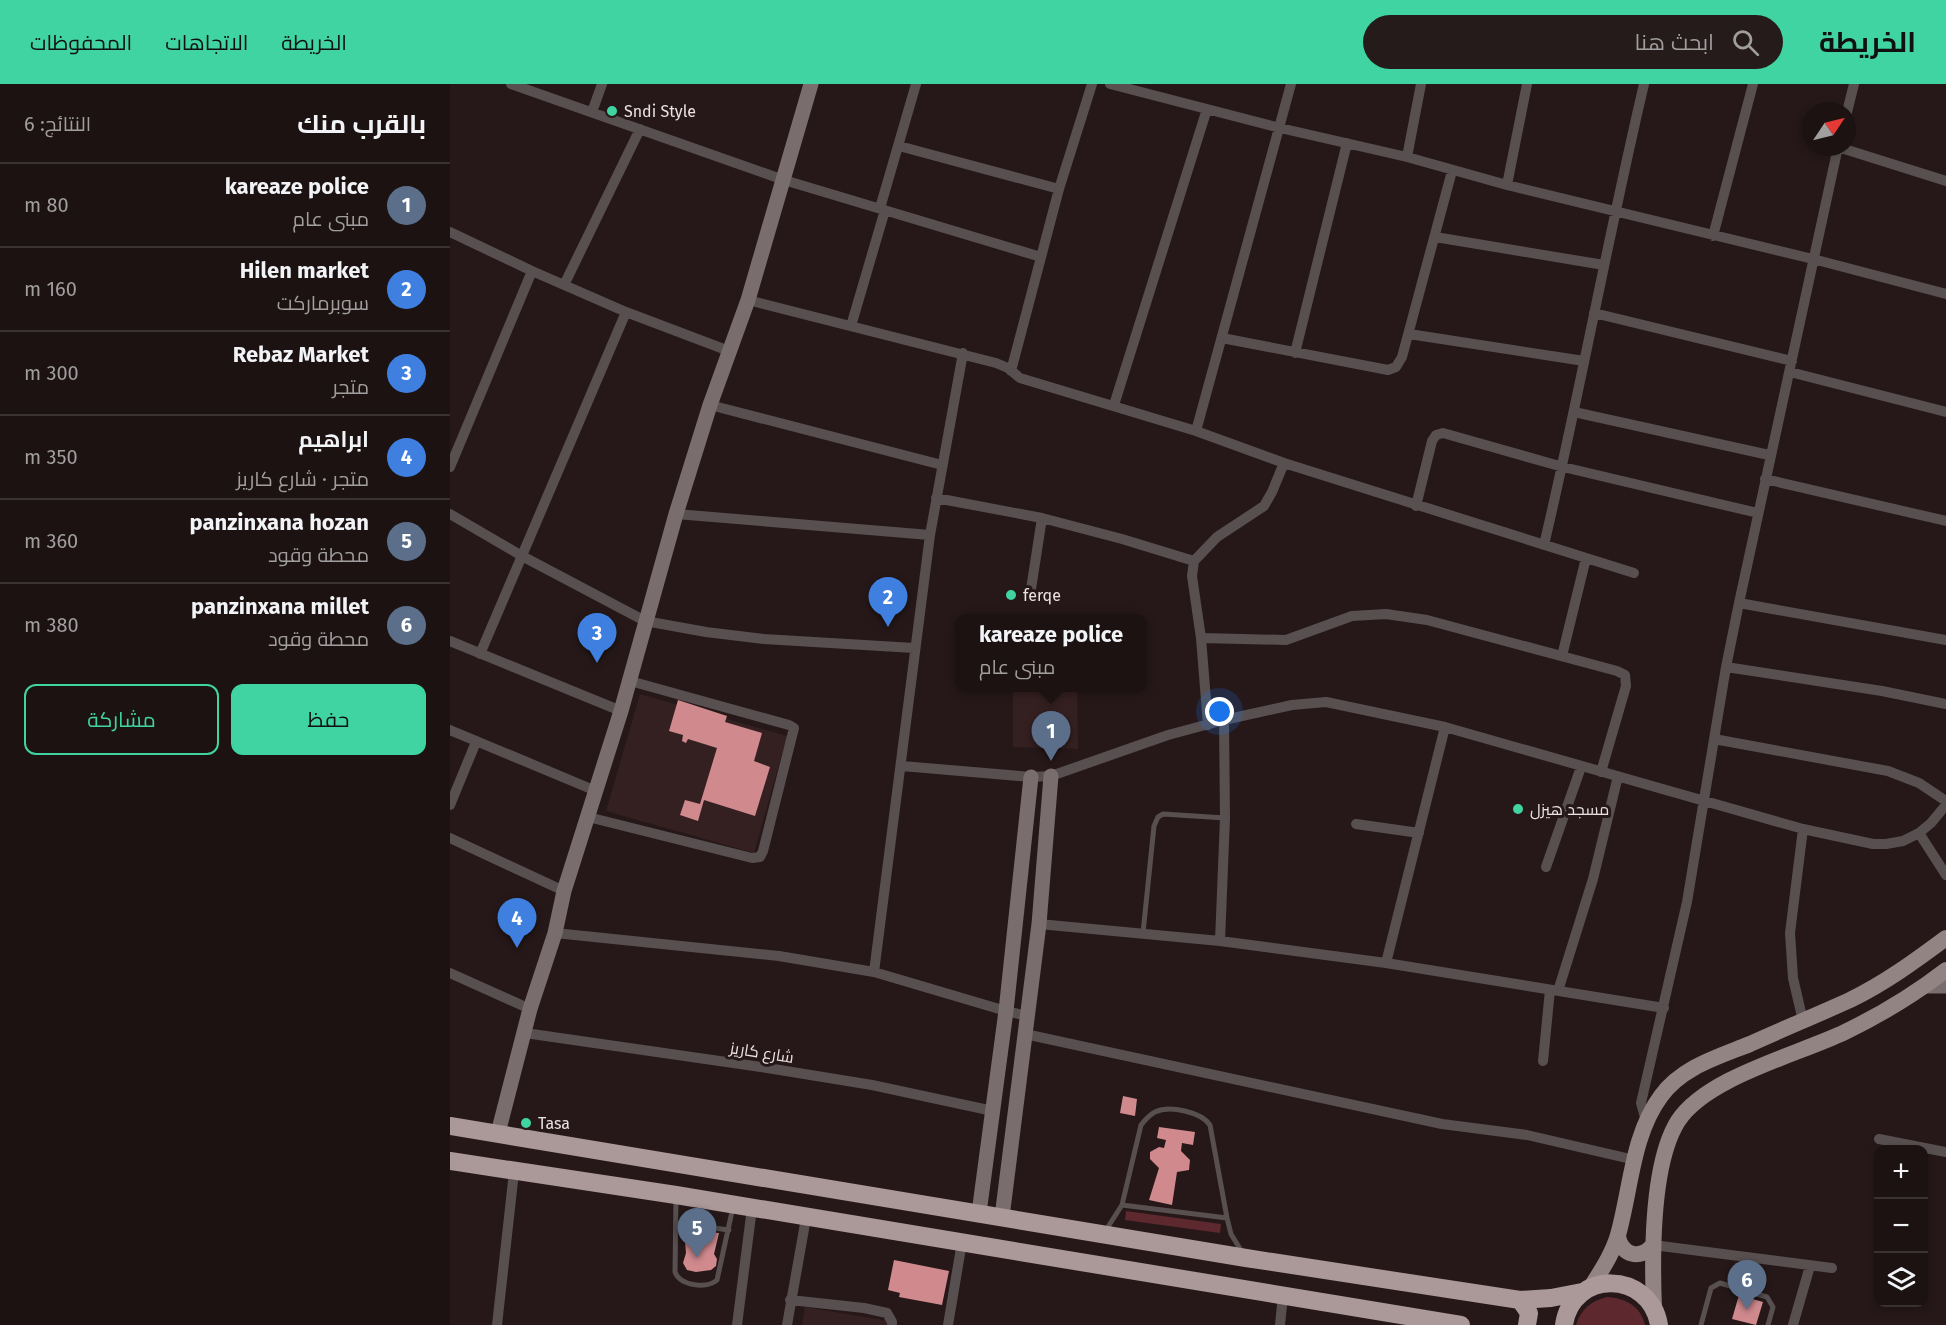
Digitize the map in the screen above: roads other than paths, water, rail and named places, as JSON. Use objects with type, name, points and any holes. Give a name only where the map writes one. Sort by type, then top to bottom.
[{"type":"highway","points":[[450,1126],[1246,1258],[1520,1300],[1551,1298],[1605,1283],[1620,1283],[1633,1288],[1645,1297],[1657,1318],[1676,1325]]},
{"type":"highway","points":[[450,1161],[676,1195],[1283,1295],[1388,1319],[1461,1325]]},
{"type":"highway","points":[[1564,1325],[1567,1311],[1586,1290]]},
{"type":"highway","points":[[1520,1300],[1529,1313],[1527,1325]]},
{"type":"main road","points":[[1586,1290],[1618,1237],[1646,1121],[1662,1094],[1676,1080],[1690,1070],[1878,986],[1946,938]]},
{"type":"main road","points":[[1657,1318],[1653,1245],[1658,1197],[1666,1150],[1678,1121],[1698,1098],[1712,1089],[1844,1032],[1924,987],[1946,970]]},
{"type":"main road","points":[[1618,1237],[1622,1248],[1633,1255],[1644,1253],[1653,1245]]},
{"type":"street","points":[[511,84],[784,180],[1041,257]]},
{"type":"street","points":[[592,112],[602,84]]},
{"type":"street","points":[[498,1134],[530,1010],[555,933],[564,891],[630,681],[676,514],[710,405],[748,300],[811,84]]},
{"type":"street","points":[[851,326],[916,84]]},
{"type":"street","points":[[1011,371],[1059,189],[1092,84]]},
{"type":"street","points":[[1110,84],[1946,294]]},
{"type":"street","points":[[1196,431],[1292,84]]},
{"type":"street","points":[[1407,157],[1421,84]]},
{"type":"street","points":[[1507,185],[1527,84]]},
{"type":"street","points":[[1544,545],[1563,467],[1614,211],[1644,84]]},
{"type":"street","points":[[1713,236],[1753,84]]},
{"type":"street","points":[[1850,102],[1854,84]]},
{"type":"street","points":[[1114,405],[1207,109]]},
{"type":"street","points":[[565,283],[640,129]]},
{"type":"street","points":[[1295,352],[1347,144]]},
{"type":"street","points":[[898,146],[1059,189]]},
{"type":"street","points":[[1856,153],[1946,181]]},
{"type":"street","points":[[1646,1121],[1641,1103],[1687,902],[1726,667],[1836,156]]},
{"type":"street","points":[[1222,338],[1388,369],[1396,367],[1400,362],[1409,334],[1452,171]]},
{"type":"street","points":[[450,232],[626,312],[729,351]]},
{"type":"street","points":[[1435,237],[1604,265]]},
{"type":"street","points":[[450,467],[532,271]]},
{"type":"street","points":[[748,300],[996,363],[1020,378],[1196,431],[1284,463],[1416,506],[1634,573]]},
{"type":"street","points":[[480,654],[626,312]]},
{"type":"street","points":[[1594,313],[1946,412]]},
{"type":"street","points":[[1409,334],[1584,361]]},
{"type":"street","points":[[874,972],[930,535],[963,353]]},
{"type":"street","points":[[710,405],[942,465]]},
{"type":"street","points":[[1574,412],[1770,456]]},
{"type":"street","points":[[1416,506],[1432,441],[1439,434],[1446,433],[1563,467],[1758,513]]},
{"type":"street","points":[[1208,725],[1201,638],[1192,576],[1194,561],[1217,537],[1264,506],[1284,463]]},
{"type":"street","points":[[1765,479],[1946,521]]},
{"type":"street","points":[[936,498],[1042,518],[1194,561]]},
{"type":"street","points":[[450,514],[522,556],[645,621],[764,639],[914,648]]},
{"type":"street","points":[[676,514],[930,535]]},
{"type":"street","points":[[1030,588],[1042,518]]},
{"type":"street","points":[[1562,656],[1586,558]]},
{"type":"street","points":[[1739,603],[1946,640]]},
{"type":"street","points":[[1201,638],[1286,640],[1352,616],[1386,614],[1427,620],[1621,672],[1627,680],[1601,772]]},
{"type":"street","points":[[450,641],[621,711]]},
{"type":"street","points":[[1726,667],[1882,691],[1946,704]]},
{"type":"street","points":[[588,817],[752,858],[760,857],[763,852],[794,728],[630,681]]},
{"type":"street","points":[[902,766],[1031,777],[1051,776],[1168,735],[1292,705],[1326,702],[1445,727],[1803,829],[1873,844],[1903,841],[1919,833],[1931,823],[1946,803],[1919,783],[1888,771],[1714,739]]},
{"type":"street","points":[[1220,940],[1225,819],[1224,720]]},
{"type":"street","points":[[1386,963],[1445,727]]},
{"type":"street","points":[[450,730],[596,791]]},
{"type":"street","points":[[450,805],[476,742]]},
{"type":"street","points":[[1546,867],[1581,767]]},
{"type":"street","points":[[1002,1217],[1038,924],[1051,776]]},
{"type":"street","points":[[1544,1060],[1554,990],[1593,879],[1618,776]]},
{"type":"street","points":[[979,1213],[1006,1011],[1031,777]]},
{"type":"street","points":[[1356,824],[1419,833]]},
{"type":"street","points":[[1803,829],[1790,933],[1793,978],[1803,1021]]},
{"type":"street","points":[[1919,833],[1946,875]]},
{"type":"street","points":[[450,838],[564,891]]},
{"type":"street","points":[[1038,924],[1220,940],[1386,963],[1664,1008]]},
{"type":"street","points":[[555,933],[779,956],[874,972],[1027,1016]]},
{"type":"street","points":[[450,973],[530,1010]]},
{"type":"street","points":[[1924,987],[1946,986]]},
{"type":"street","name":"شارع كاريز","points":[[525,1033],[761,1066],[872,1085],[993,1111]]},
{"type":"street","points":[[1025,1034],[1442,1124],[1527,1135],[1635,1160]]},
{"type":"street","points":[[1879,1139],[1946,1152]]},
{"type":"street","points":[[497,1325],[514,1172]]},
{"type":"street","points":[[737,1325],[752,1208]]},
{"type":"street","points":[[787,1325],[806,1218]]},
{"type":"street","points":[[948,1325],[962,1242]]},
{"type":"street","points":[[1653,1245],[1832,1268]]},
{"type":"street","points":[[1793,1325],[1810,1266]]},
{"type":"street","points":[[1280,1325],[1283,1295]]},
{"type":"street","points":[[790,1300],[887,1312],[892,1325]]},
{"type":"lane","points":[[1143,933],[1154,826],[1158,817],[1163,814],[1225,819]]},
{"type":"lane","points":[[1104,1233],[1122,1205],[1141,1125],[1155,1112],[1173,1110],[1201,1117],[1210,1125],[1227,1218],[1232,1234],[1246,1258]]},
{"type":"lane","points":[[676,1195],[675,1272],[678,1280],[686,1283],[711,1284],[717,1280],[734,1205]]},
{"type":"lane","points":[[1122,1205],[1227,1218]]},
{"type":"lane","points":[[676,1222],[729,1230]]},
{"type":"lane","points":[[1701,1325],[1711,1288],[1720,1283],[1767,1297],[1773,1307],[1768,1325]]},
{"type":"place","name":"Sndi Style","points":[[612,111]]},
{"type":"place","name":"ferqe","points":[[1011,595]]},
{"type":"place","name":"Hilen market","points":[[888,627]]},
{"type":"place","name":"Rebaz Market","points":[[597,663]]},
{"type":"place","name":"kareaze police","points":[[1051,761]]},
{"type":"place","name":"مسجد هيزل","points":[[1518,809]]},
{"type":"place","name":"ابراهيم","points":[[517,948]]},
{"type":"place","name":"Tasa","points":[[526,1123]]},
{"type":"place","name":"panzinxana hozan","points":[[697,1258]]},
{"type":"place","name":"panzinxana millet","points":[[1747,1310]]}]
